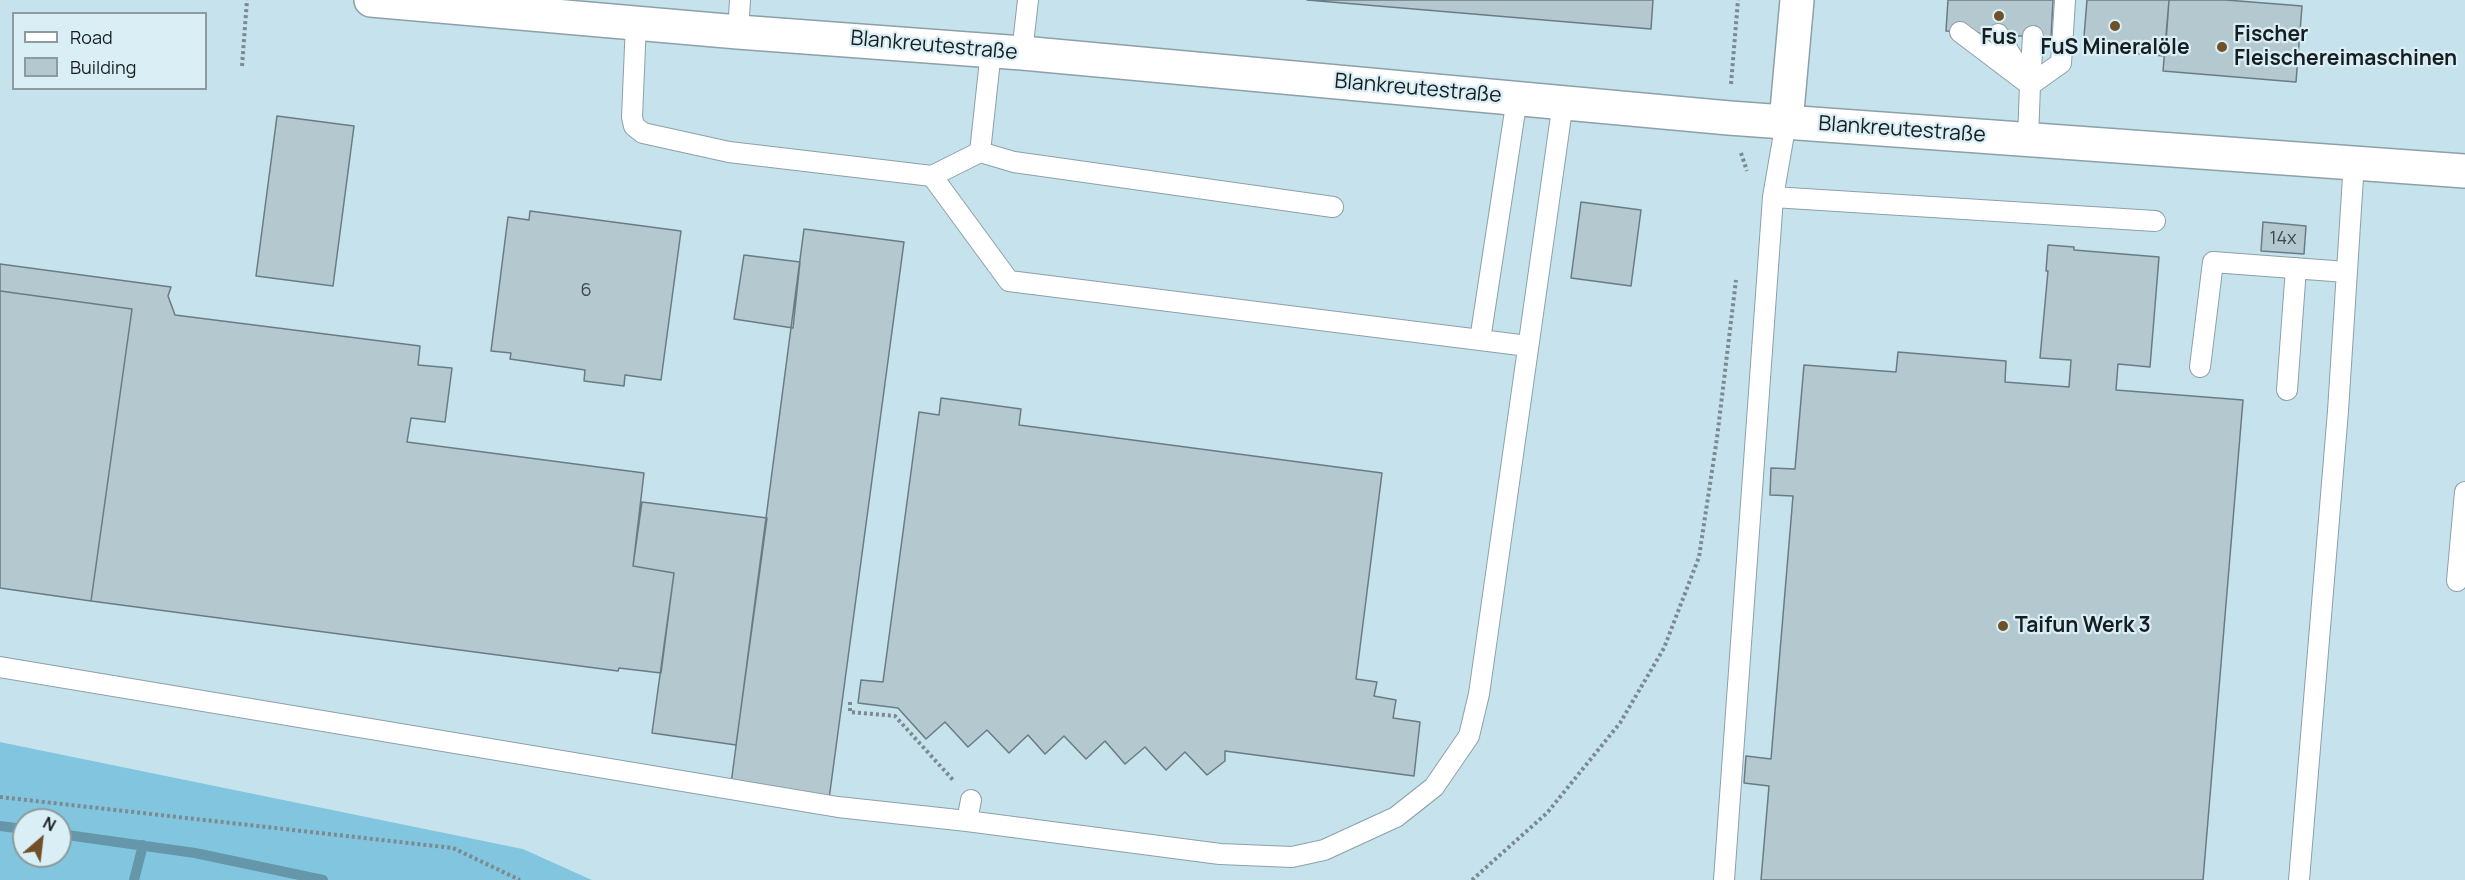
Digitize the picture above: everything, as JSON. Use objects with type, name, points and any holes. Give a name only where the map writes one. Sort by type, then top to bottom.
[{"type":"street","name":"Blankreutestraße","points":[[371,0],[524,6],[636,23],[1006,52],[1786,122],[2465,171]]},
{"type":"street","points":[[1786,122],[1797,0]]},
{"type":"lane","points":[[738,32],[740,0]]},
{"type":"lane","points":[[980,152],[984,111],[1028,0]]},
{"type":"lane","points":[[2030,85],[2061,63],[2065,0]]},
{"type":"lane","points":[[636,23],[632,117],[634,126],[643,133],[729,152],[932,176],[980,152],[1014,162],[1333,207]]},
{"type":"lane","points":[[1960,32],[2030,85]]},
{"type":"lane","points":[[1998,34],[2030,85]]},
{"type":"lane","points":[[2028,139],[2033,36]]},
{"type":"lane","points":[[1480,340],[1517,98]]},
{"type":"lane","points":[[0,667],[838,807],[967,821],[1220,854],[1292,857],[1324,850],[1396,817],[1434,788],[1469,736],[1479,694],[1563,102]]},
{"type":"lane","points":[[1724,880],[1773,197],[1786,122]]},
{"type":"lane","points":[[2299,880],[2338,411],[2354,162]]},
{"type":"lane","points":[[932,176],[1009,281],[1528,346]]},
{"type":"lane","points":[[1773,197],[2155,221]]},
{"type":"lane","points":[[2200,367],[2213,262],[2346,272]]},
{"type":"lane","points":[[2287,390],[2296,268]]},
{"type":"lane","points":[[2457,581],[2465,492]]},
{"type":"lane","points":[[967,821],[971,800]]},
{"type":"path","points":[[242,66],[247,0]]},
{"type":"path","points":[[1738,0],[1729,117],[1748,175]]},
{"type":"path","points":[[1472,880],[1547,813],[1620,723],[1664,648],[1699,557],[1717,438],[1736,278]]},
{"type":"path","points":[[850,702],[850,712],[895,716],[971,800]]},
{"type":"path","points":[[0,797],[453,848],[520,880]]},
{"type":"shaded area","points":[[0,0],[2465,0],[2465,880],[592,880],[523,849],[0,742]]},
{"type":"shaded area","points":[[0,742],[523,849],[592,880],[0,880]]},
{"type":"building","points":[[1307,0],[1653,0],[1651,29]]},
{"type":"building","name":"Fus","points":[[1948,0],[2053,0],[2051,38],[1946,31]]},
{"type":"building","points":[[2087,0],[2169,0],[2165,56],[2083,49]]},
{"type":"building","points":[[2169,0],[2226,0],[2302,6],[2296,82],[2163,71]]},
{"type":"building","points":[[277,116],[354,126],[333,286],[256,276]]},
{"type":"building","points":[[1581,202],[1641,210],[1631,286],[1571,278]]},
{"type":"building","points":[[530,211],[681,231],[661,380],[625,375],[624,386],[584,381],[585,370],[510,359],[511,353],[491,351],[508,217],[529,220]]},
{"type":"building","points":[[2263,222],[2306,226],[2304,254],[2261,251]]},
{"type":"building","points":[[804,229],[904,242],[829,799],[731,784]]},
{"type":"building","name":"Taifun Werk 3","points":[[2048,245],[2074,247],[2074,250],[2159,257],[2150,367],[2118,364],[2116,390],[2243,400],[2203,880],[1761,880],[1769,786],[1744,783],[1746,756],[1771,759],[1793,496],[1770,495],[1771,468],[1795,469],[1804,365],[1896,372],[1898,352],[2006,361],[2005,382],[2069,387],[2071,360],[2040,358],[2048,271],[2046,271]]},
{"type":"building","points":[[744,255],[800,262],[793,328],[734,319]]},
{"type":"building","points":[[0,264],[171,287],[168,296],[175,315],[420,346],[418,365],[452,368],[445,422],[411,418],[407,442],[644,473],[633,566],[674,573],[661,673],[619,668],[618,671],[91,601],[132,309],[0,291]]},
{"type":"building","points":[[0,291],[132,309],[91,601],[0,588]]},
{"type":"building","points":[[941,398],[1021,409],[1019,425],[1382,473],[1356,679],[1377,682],[1374,696],[1396,700],[1393,718],[1420,722],[1414,776],[1225,751],[1225,761],[1207,775],[1185,752],[1166,770],[1145,747],[1125,764],[1105,741],[1086,759],[1064,736],[1045,754],[1028,735],[1009,753],[987,730],[968,747],[945,722],[926,739],[898,708],[858,703],[861,680],[883,682],[919,412],[939,415]]},
{"type":"building","points":[[642,502],[767,518],[736,745],[652,733],[674,573],[633,566]]},
{"type":"waterway","points":[[0,826],[12,828]]},
{"type":"waterway","points":[[72,836],[195,853],[323,880]]},
{"type":"waterway","points":[[134,880],[143,845]]},
{"type":"place","name":"Fus","points":[[1999,16]]},
{"type":"place","name":"FuS Mineralöle","points":[[2115,26]]},
{"type":"place","name":"Fischer Fleischereimaschinen","points":[[2222,47]]},
{"type":"place","name":"Taifun Werk 3","points":[[2003,626]]}]
